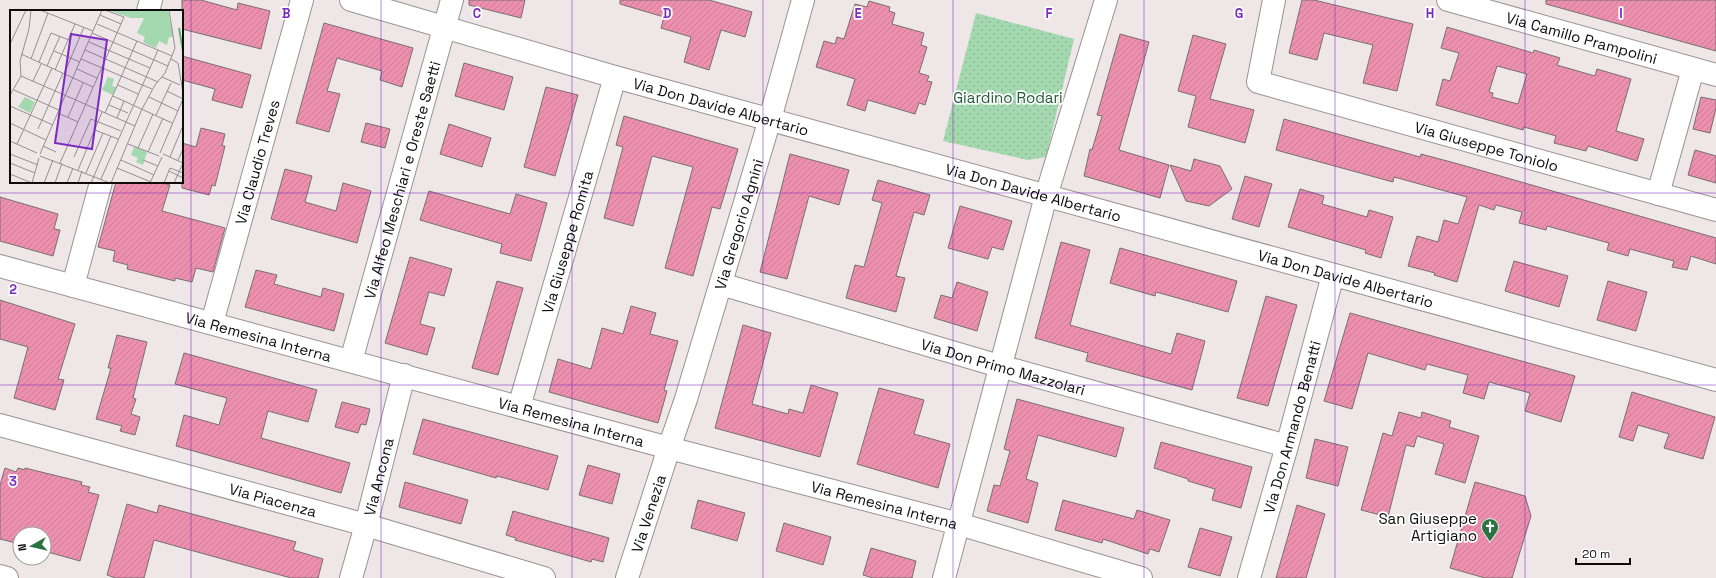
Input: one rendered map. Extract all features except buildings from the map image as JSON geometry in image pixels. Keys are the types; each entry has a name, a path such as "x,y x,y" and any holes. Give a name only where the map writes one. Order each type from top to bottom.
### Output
{"street":[{"path":"148,10 151,0"},
{"name":"Via Claudio Treves","path":"212,323 302,0"},
{"name":"Via Don Davide Albertario","path":"352,0 615,76 1716,380"},
{"name":"Via Alfeo Meschiari e Oreste Saetti","path":"351,361 446,27 452,0"},
{"name":"Via Gregorio Agnini","path":"669,448 684,406 721,284 770,119 803,0"},
{"path":"944,578 1046,196 1106,0"},
{"name":"Via Giuseppe Toniolo","path":"1274,0 1258,82 1716,210"},
{"name":"Via Camillo Prampolini","path":"1448,0 1716,75"},
{"path":"1658,194 1693,69"},
{"name":"Via Giuseppe Romita","path":"519,406 615,76"},
{"path":"73,286 101,183"},
{"name":"Via Remesina Interna","path":"0,266 669,448 958,524 1142,578"},
{"name":"Via Don Armando Benatti","path":"1249,578 1287,446 1333,275"},
{"name":"Via Don Primo Mazzolari","path":"721,284 1000,366 1287,446"},
{"name":"Via Ancona","path":"351,578 404,375"},
{"name":"Via Piacenza","path":"0,424 366,525 544,578"},
{"name":"Via Venezia","path":"627,578 669,448"},
{"path":"0,576 7,578"}],"green space":[{"name":"Giardino Rodari","path":"976,13 1074,39 1046,157 1028,160 943,141"}],"place":[{"name":"San Giuseppe Artigiano","path":"1490,542"}]}
